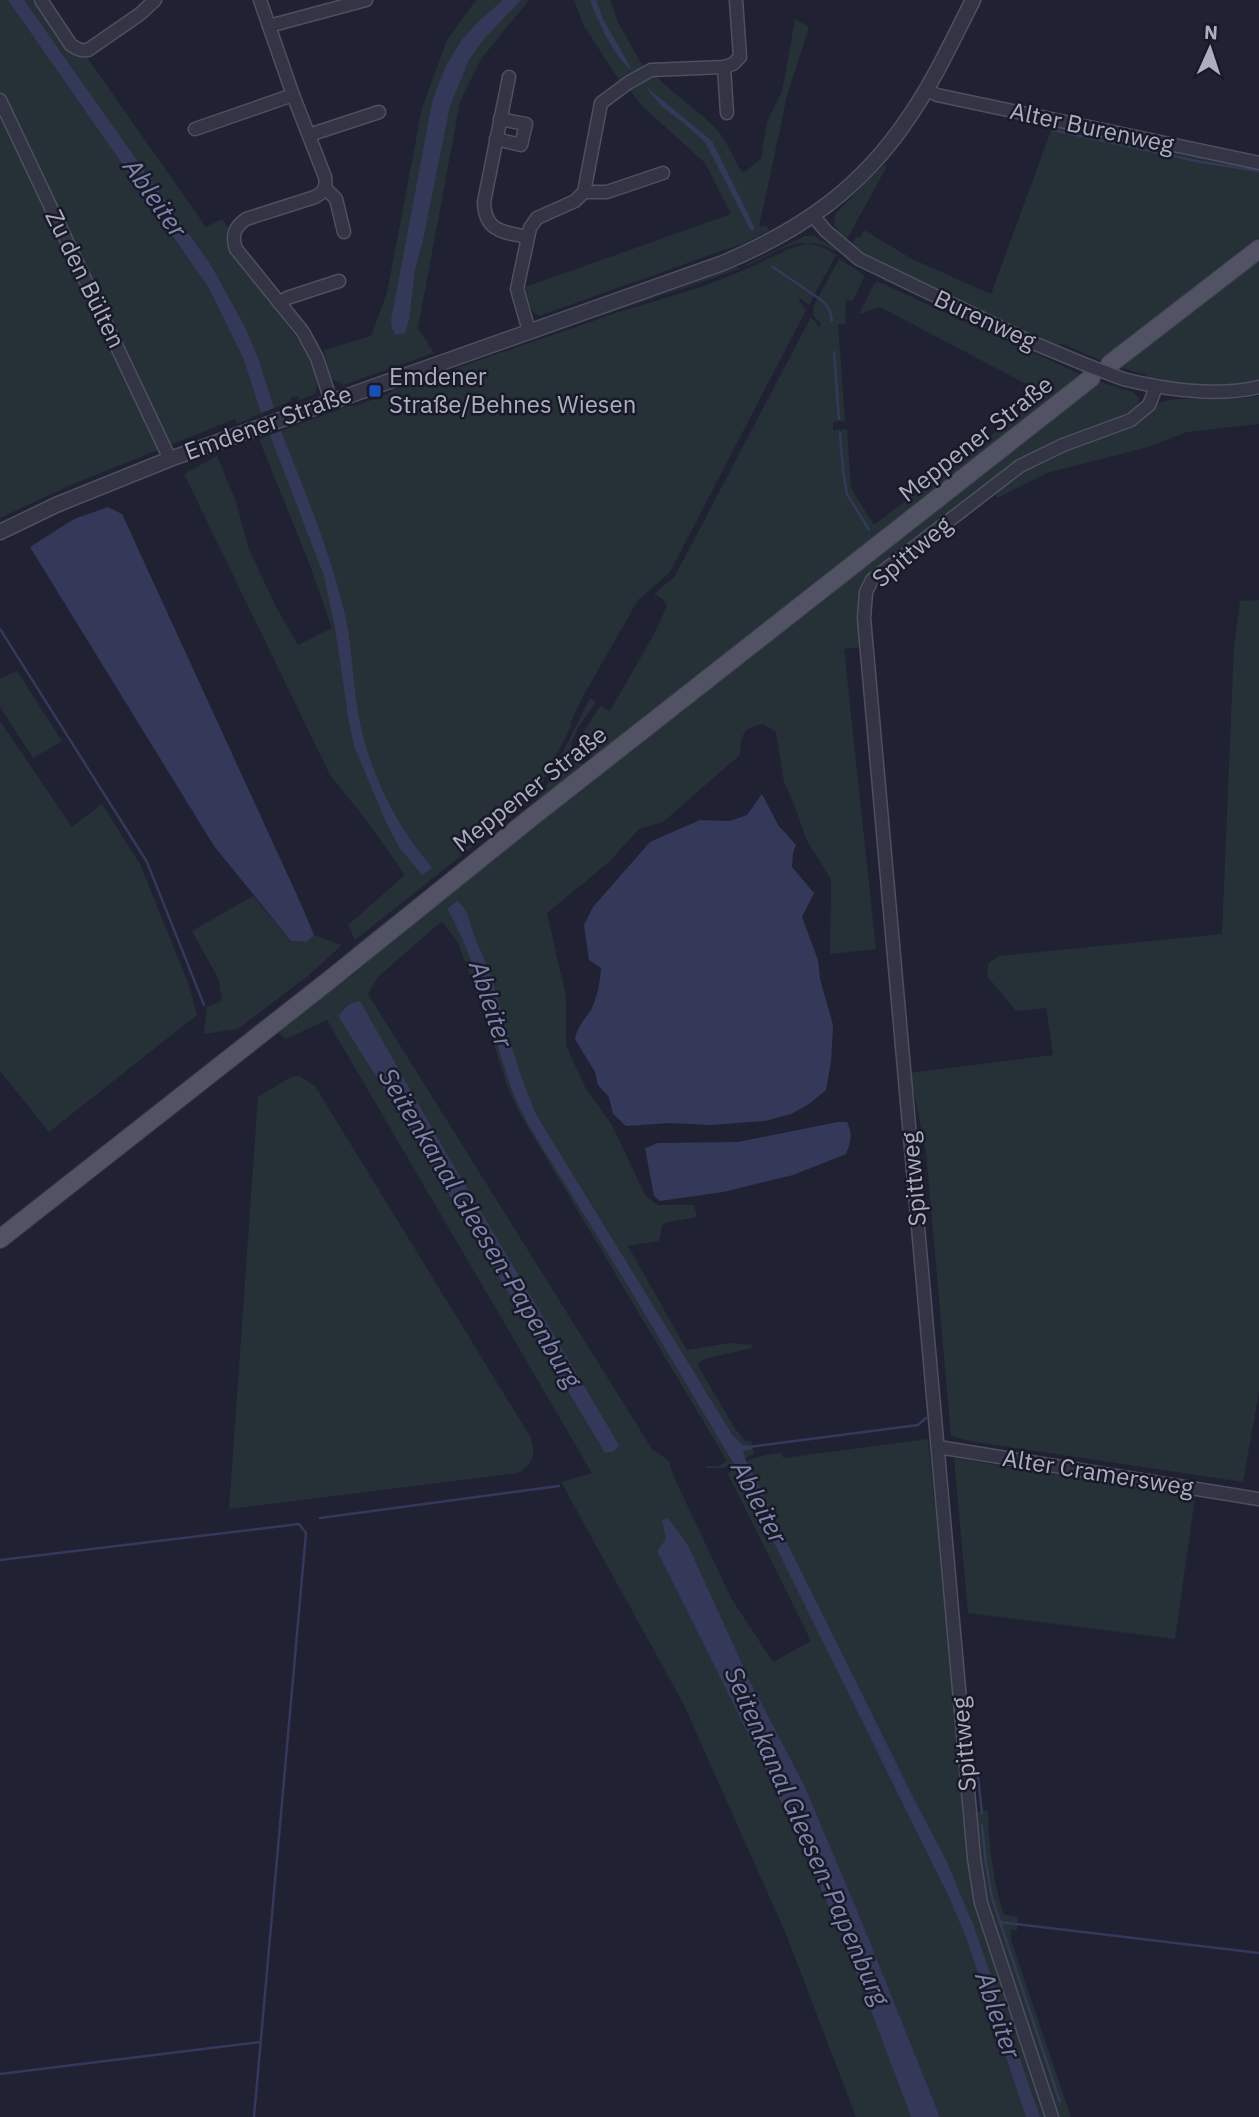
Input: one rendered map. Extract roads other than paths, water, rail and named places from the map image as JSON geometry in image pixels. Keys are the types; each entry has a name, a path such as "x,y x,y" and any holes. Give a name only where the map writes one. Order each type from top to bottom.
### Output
{"main road":[{"path":"1110,364 1259,248"},
{"name":"Meppener Straße","path":"0,1239 332,978 1088,371"}],"street":[{"path":"41,0 71,45 76,49 88,50 140,14 155,0"},
{"path":"260,0 325,177 325,188 315,197 246,219 238,225 233,237 236,248 303,332 317,358 331,401"},
{"path":"269,26 366,0"},
{"path":"529,331 517,289 530,228 537,218 575,201 584,192 601,103 651,70 724,67 733,64 740,57 736,0"},
{"name":"Emdener Straße","path":"0,532 170,458 723,263 764,245 813,216 873,164 894,139 926,89 973,0"},
{"path":"724,67 727,113"},
{"path":"509,77 484,202 484,216 492,227 528,237"},
{"name":"Alter Burenweg","path":"926,89 937,95 1259,163"},
{"path":"195,130 293,95"},
{"name":"Zu den Bülten","path":"0,100 170,458"},
{"path":"309,135 379,112"},
{"path":"496,139 521,145 526,124 500,119"},
{"path":"584,192 607,192 663,173"},
{"path":"325,188 336,199 344,232"},
{"name":"Burenweg","path":"813,216 826,232 859,259 1088,371 1156,387 1203,392 1259,387"},
{"path":"279,303 339,281"},
{"name":"Spittweg","path":"1052,2117 981,1903 974,1858 864,600 872,580 1020,466 1063,444 1131,419 1149,405 1156,387"},
{"name":"Alter Cramersweg","path":"938,1447 1259,1499"}],"water":[{"name":"Ableiter","path":"8,0 24,0 212,267 245,327 274,408 261,413 244,360 209,288"},
{"path":"503,0 521,0 483,40 469,60 450,106 415,270 409,320 405,333 396,335 391,320 432,103 446,66 461,41"},
{"path":"590,0 596,0 603,19 632,70 613,48"},
{"path":"645,86 712,141 754,226 752,231 705,142 662,107"},
{"path":"281,431 337,584 346,619 358,712 368,753 394,813 432,868 422,875 399,847 354,746 324,576 270,435"},
{"path":"108,507 122,514 301,904 314,935 307,942 291,941 214,846 30,547 74,519"},
{"path":"762,794 778,825 796,845 792,867 814,893 802,917 818,960 820,979 833,1025 826,1090 791,1114 765,1121 626,1126 613,1114 609,1097 598,1085 595,1072 575,1039 594,1003 601,968 589,960 584,925 593,907 650,842 700,820 730,821 747,815"},
{"name":"Ableiter","path":"457,901 467,913 488,968 516,1061 537,1116 733,1436 743,1445 752,1446 752,1449 743,1451 744,1456 946,1860 973,1924 1040,2117 1026,2117 966,1937 949,1897 741,1476 529,1126 513,1092 468,953 448,910"},
{"name":"Seitenkanal Gleesen-Papenburg","path":"360,1001 619,1445 614,1451 605,1453 338,1016 349,1004"},
{"path":"847,1122 851,1134 846,1154 793,1175 723,1192 660,1201 654,1196 645,1148 658,1143 738,1142"},
{"name":"Seitenkanal Gleesen-Papenburg","path":"668,1518 688,1545 750,1681 805,1787 940,2117 911,2117 854,1968 813,1872 657,1551 666,1539 662,1520"}],"waterway":[{"path":"1053,130 1201,162 1259,171"},
{"path":"773,267 824,302 832,321"},
{"path":"834,352 839,419"},
{"path":"840,433 847,494 869,530"},
{"path":"0,629 147,862 204,1005"},
{"name":"Ableiter","path":"749,1447 918,1425 926,1418"},
{"path":"320,1518 559,1486"},
{"path":"0,1560 299,1524 306,1533 254,2117"},
{"path":"978,1777 982,1813"},
{"path":"982,1825 992,1898 1060,2102"},
{"path":"999,1922 1259,1953"},
{"path":"0,2074 261,2042"}],"place":[{"name":"Emdener Straße/Behnes Wiesen","path":"375,391"}]}
